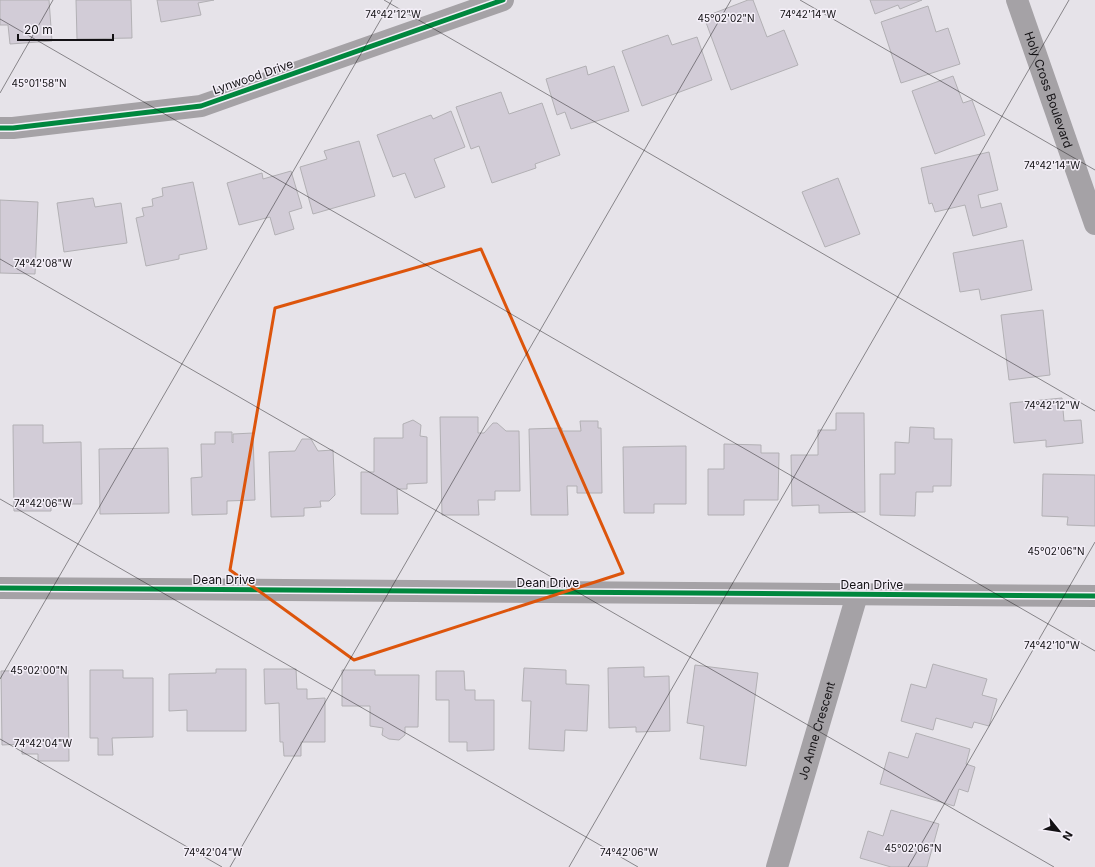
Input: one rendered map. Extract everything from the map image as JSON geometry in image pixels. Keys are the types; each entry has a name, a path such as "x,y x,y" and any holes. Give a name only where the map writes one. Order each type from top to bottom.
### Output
{"street":[{"name":"Lynwood Drive","path":"0,128 12,128 201,106 503,0"},
{"name":"Holy Cross Boulevard","path":"1017,0 1095,224"},
{"name":"Dean Drive","path":"0,588 1095,596"},
{"name":"Jo Anne Crescent","path":"777,867 857,595"}],"highlighted area":[{"path":"481,249 623,573 354,660 230,570 275,308"}],"building":[{"path":"0,0 49,0 52,41 10,44 8,25 0,25"},
{"path":"76,0 131,0 132,38 77,39"},
{"path":"157,0 214,0 198,3 201,15 161,22"},
{"path":"748,0 753,0 767,37 784,30 798,65 731,90 704,17"},
{"path":"870,0 922,0 900,9 898,5 875,14"},
{"path":"928,6 936,32 948,28 960,64 901,83 881,22"},
{"path":"668,35 672,45 697,37 712,80 642,106 622,51"},
{"path":"586,66 588,75 614,66 629,111 571,129 565,112 557,115 546,79"},
{"path":"953,76 963,103 972,100 985,135 935,154 912,91"},
{"path":"501,92 509,114 542,103 560,155 535,164 536,168 492,183 479,146 471,149 456,107"},
{"path":"451,111 465,147 434,159 445,187 415,198 405,173 393,177 377,135 431,115 433,119"},
{"path":"359,141 375,196 313,214 300,167 327,159 324,151"},
{"path":"989,152 998,190 978,195 981,208 1001,203 1007,227 973,236 965,205 935,212 932,203 929,204 921,168"},
{"path":"291,171 302,208 289,212 294,229 275,235 270,217 239,225 227,183 262,173 263,179"},
{"path":"838,178 860,234 825,247 802,192"},
{"path":"193,182 207,249 179,255 179,259 146,266 136,218 144,216 142,208 153,206 152,199 163,196 162,188"},
{"path":"93,198 95,207 121,203 127,243 64,252 57,203"},
{"path":"0,200 38,202 35,274 0,273"},
{"path":"1023,240 1032,290 981,300 979,289 960,292 953,253"},
{"path":"1043,310 1050,375 1009,380 1001,315"},
{"path":"1062,398 1064,421 1081,420 1083,443 1046,447 1046,440 1014,443 1010,403"},
{"path":"836,413 864,413 865,512 819,513 819,505 792,506 791,455 818,455 818,430 836,430"},
{"path":"440,417 478,417 478,433 484,433 493,423 497,423 506,431 519,431 520,491 495,491 495,500 478,500 479,515 442,515"},
{"path":"413,420 421,425 420,436 427,437 427,483 407,484 407,489 397,489 398,514 361,514 361,472 374,472 374,438 403,438 403,424"},
{"path":"580,421 598,421 598,428 601,428 602,493 577,493 577,486 567,486 568,515 531,515 529,429 562,428 562,431 581,431"},
{"path":"13,425 43,425 43,443 81,442 82,504 51,504 51,511 14,511"},
{"path":"910,427 934,428 934,439 952,439 951,486 933,486 933,492 916,492 915,516 880,515 880,474 895,474 895,442 909,443"},
{"path":"215,432 232,432 233,443 233,434 253,433 255,500 227,501 227,514 192,515 191,478 202,477 201,444 215,444"},
{"path":"302,439 311,439 318,451 333,450 335,495 329,501 320,501 321,507 304,508 304,516 271,517 269,452 295,451"},
{"path":"724,444 761,445 761,453 779,453 778,500 744,500 744,515 708,515 708,469 724,469"},
{"path":"686,446 686,504 654,504 654,513 624,513 623,447"},
{"path":"168,448 169,513 100,514 99,449"},
{"path":"1043,474 1095,475 1095,526 1067,525 1068,517 1042,516"},
{"path":"933,664 987,679 982,695 997,699 989,726 974,722 972,728 936,718 933,730 901,721 911,684 926,688"},
{"path":"695,665 758,673 746,766 700,759 704,726 687,723"},
{"path":"644,667 644,677 669,676 670,731 636,732 636,727 609,728 608,668"},
{"path":"524,668 566,670 566,684 589,685 587,731 565,730 564,751 529,749 531,701 522,701"},
{"path":"216,669 246,669 246,731 187,731 187,710 169,711 169,674 216,673"},
{"path":"264,669 296,669 297,689 307,689 307,699 325,698 325,742 301,742 301,756 284,756 283,742 280,742 279,703 265,704"},
{"path":"68,670 69,761 38,761 38,754 22,754 22,744 2,745 1,671"},
{"path":"90,670 123,670 123,678 153,678 153,737 112,738 113,755 98,755 98,738 90,738"},
{"path":"342,670 375,670 375,675 419,675 418,727 405,727 405,735 399,740 389,739 382,735 383,728 370,726 370,706 342,706"},
{"path":"436,671 464,671 465,690 475,690 475,700 494,700 494,750 467,751 467,742 449,742 449,700 436,700"},
{"path":"916,733 970,749 966,764 975,767 968,792 959,789 954,806 880,784 889,752 908,758"},
{"path":"891,810 939,824 927,867 891,867 860,858 868,831 883,836"}],"cycle path":[{"path":"0,128 13,128 201,106 503,0"},
{"path":"0,588 1095,596"}]}
